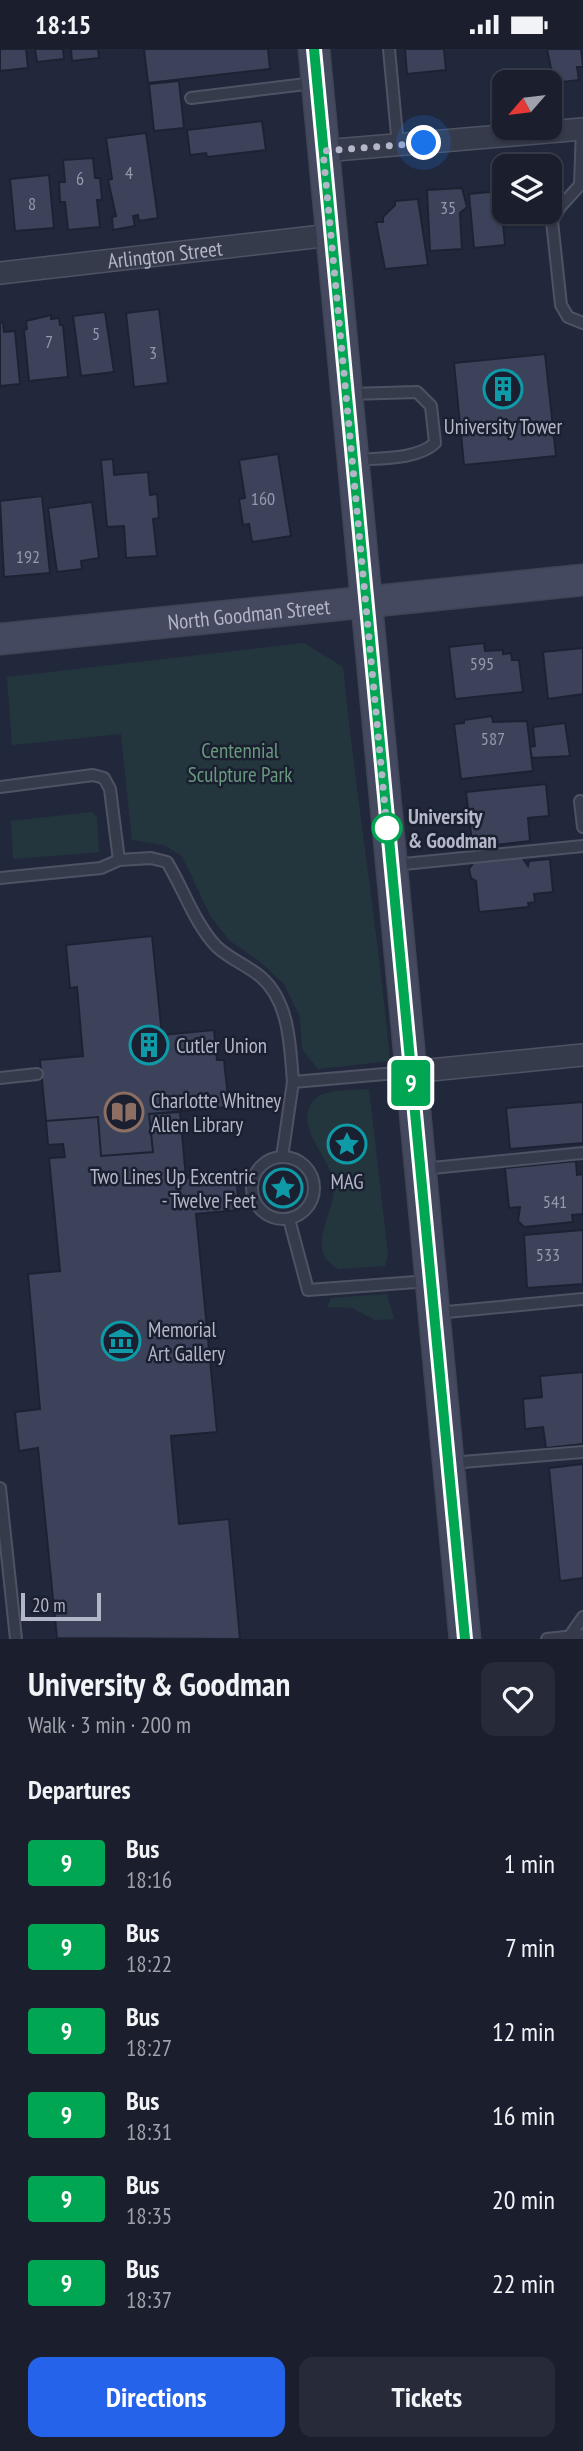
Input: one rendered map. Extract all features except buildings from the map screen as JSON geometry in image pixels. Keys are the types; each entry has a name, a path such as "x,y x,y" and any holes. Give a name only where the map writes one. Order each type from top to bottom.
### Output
{"main road":[{"path":"314,49 465,1639"},
{"name":"North Goodman Street","path":"0,639 583,580"}],"street":[{"path":"323,151 582,129"},
{"name":"Arlington Street","path":"0,273 331,235"},
{"path":"410,1072 583,1055"}],"lane":[{"path":"389,49 398,146"},
{"path":"191,98 317,83"},
{"path":"582,129 581,186 560,207 552,221 561,305 568,317 583,323"},
{"path":"346,395 417,391 431,406 435,443 428,449 352,461"},
{"path":"0,787 93,775 104,778 110,789 118,860"},
{"path":"580,801 583,827"},
{"path":"391,865 583,846"},
{"path":"0,878 101,868 118,860 152,858 167,862 199,924 216,945 261,977 276,996 287,1022 293,1082 282,1157"},
{"path":"293,1082 410,1072"},
{"path":"0,1078 37,1075"},
{"path":"419,1169 583,1153"},
{"path":"282,1157 292,1158 309,1170 314,1189 307,1208 289,1219 269,1216 260,1210 252,1191 257,1171 263,1164 282,1157"},
{"path":"289,1219 308,1290 430,1281"},
{"path":"433,1314 583,1299"},
{"path":"448,1464 583,1452"},
{"path":"0,1488 16,1639"},
{"path":"569,1637 583,1617"},
{"path":"547,1639 583,1635"}],"green space":[{"name":"Centennial Sculpture Park","path":"304,643 343,667 390,1061 318,1069 302,1049 300,1017 284,984 258,960 230,941 211,917 182,856 164,845 132,840 121,734 12,745 7,677"},
{"path":"92,812 97,817 99,852 13,859 11,821"},
{"path":"369,1089 388,1255 385,1266 339,1269 328,1261 323,1252 322,1241 334,1194 334,1182 310,1132 308,1112 312,1102 323,1094"},
{"path":"387,1294 394,1319 375,1320 352,1308 327,1307 331,1298"}],"bus line":[{"name":"9","path":"314,49 465,1639"}],"place":[{"name":"University Tower","path":"503,389"},
{"name":"University & Goodman","path":"387,828"},
{"name":"Cutler Union","path":"149,1045"},
{"name":"Charlotte Whitney Allen Library","path":"124,1112"},
{"name":"MAG","path":"347,1144"},
{"name":"Two Lines Up Excentric - Twelve Feet","path":"283,1188"},
{"name":"Memorial Art Gallery","path":"121,1341"}],"route":[{"path":"387,828 388,839 323,151 424,143"}]}
